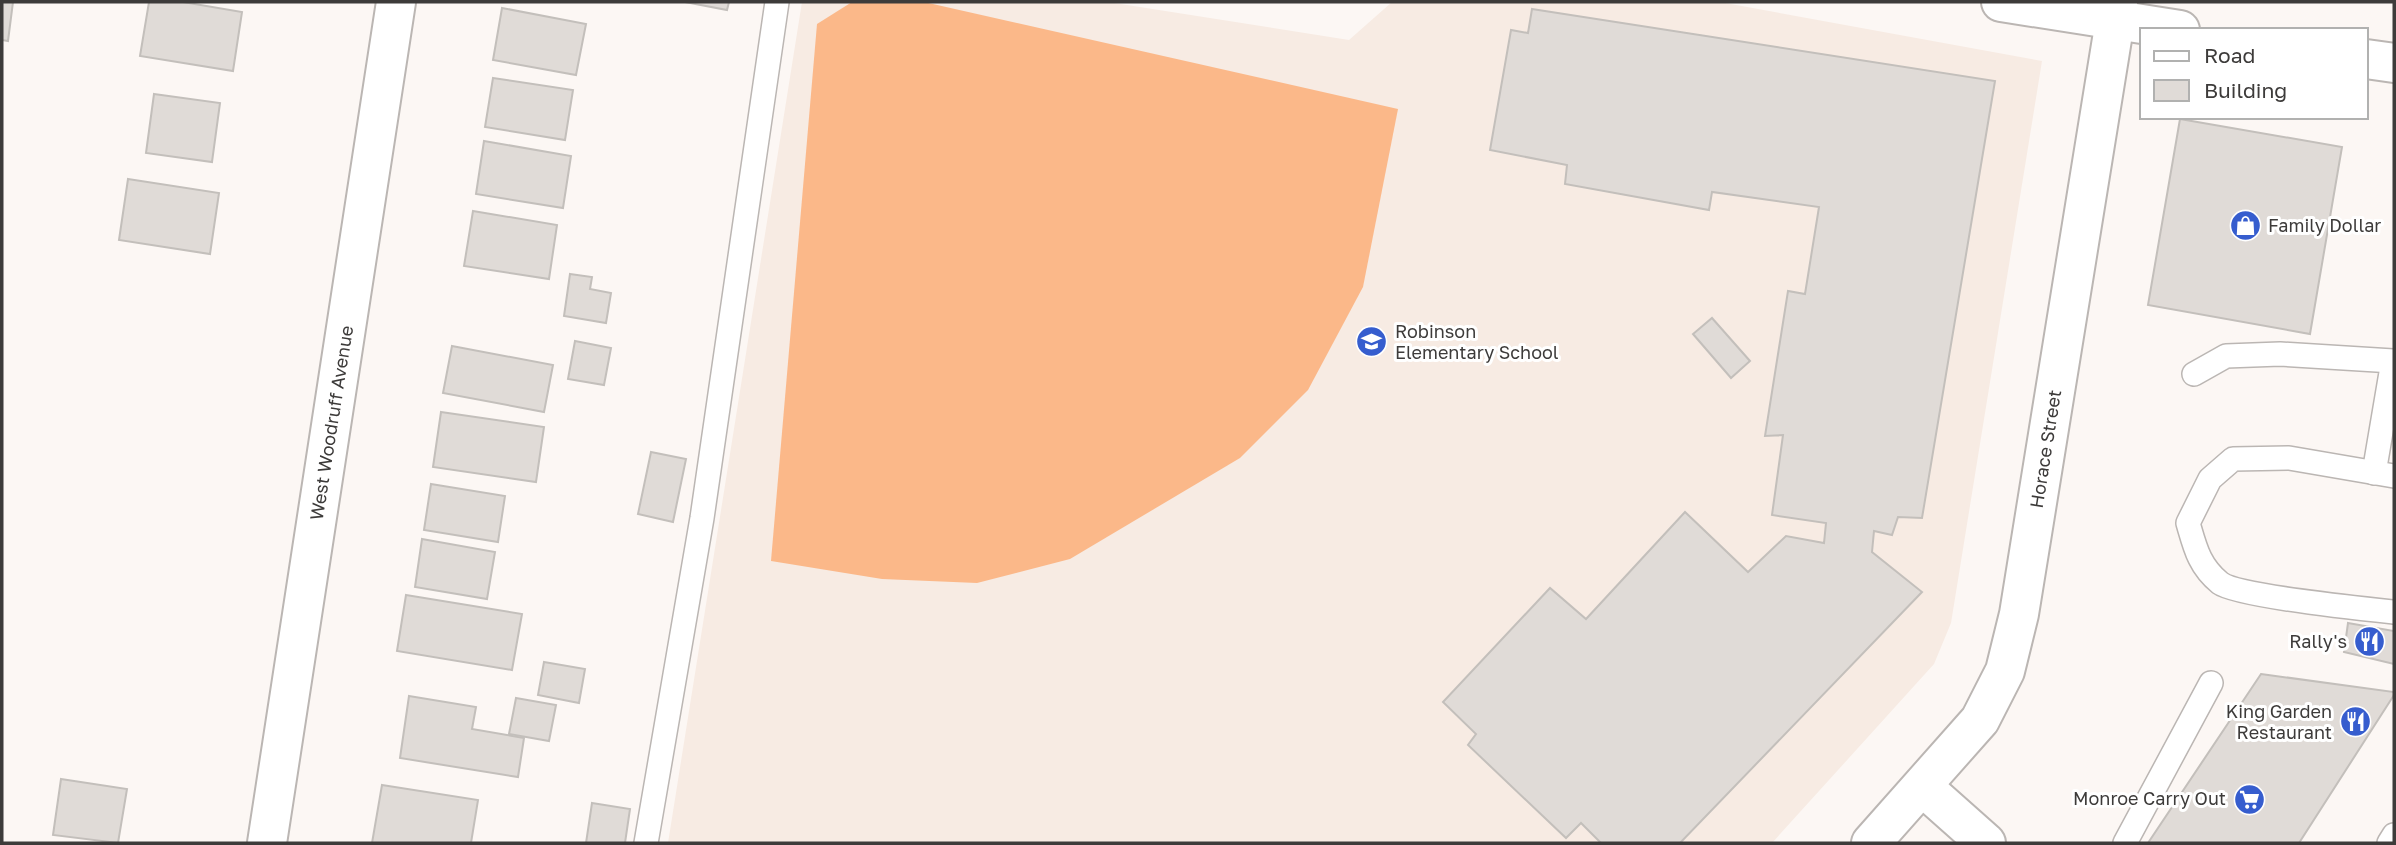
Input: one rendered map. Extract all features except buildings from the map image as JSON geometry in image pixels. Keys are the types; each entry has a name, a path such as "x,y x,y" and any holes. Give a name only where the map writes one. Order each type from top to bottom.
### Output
{"street":[{"name":"West Woodruff Avenue","path":"267,843 396,2"},
{"path":"2001,2 2117,11 2173,28"},
{"name":"Horace Street","path":"1871,843 1980,720 2005,671 2019,614 2117,11"},
{"path":"2368,59 2394,63"},
{"path":"1923,787 1986,843"}],"lane":[{"path":"646,843 702,518 777,2"},
{"path":"2194,374 2226,356 2280,354 2394,358 2384,475 2290,458 2233,459 2210,480 2188,523 2198,561 2222,585 2277,596 2394,612"},
{"path":"2125,843 2211,683"},
{"path":"2389,843 2394,835"}],"shaded area":[{"name":"Robinson Elementary School","path":"802,2 1108,2 1349,40 1392,2 1720,2 2042,61 1951,623 1934,664 1772,843 668,843"},
{"path":"852,2 924,2 1398,109 1363,287 1308,390 1240,458 1070,559 977,583 882,579 771,561 817,24"}],"place":[{"name":"Family Dollar","path":"2245,226"},
{"name":"Robinson Elementary School","path":"1372,342"},
{"name":"Rally's","path":"2370,642"},
{"name":"King Garden Restaurant","path":"2355,722"},
{"name":"Monroe Carry Out","path":"2249,799"}]}
